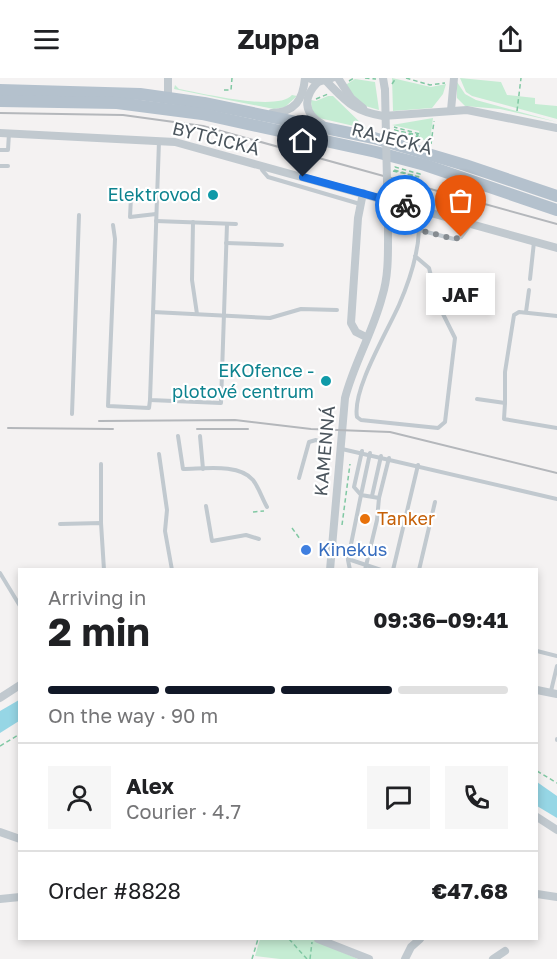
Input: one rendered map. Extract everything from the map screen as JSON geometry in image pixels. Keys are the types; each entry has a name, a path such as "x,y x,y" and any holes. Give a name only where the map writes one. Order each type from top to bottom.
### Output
{"main road":[{"name":"RAJECKÁ","path":"0,90 99,91 168,97 331,129 432,154 557,196"},
{"name":"RAJECKÁ","path":"0,101 117,104 202,114 415,162 557,210"}],"street":[{"path":"168,78 168,97"},
{"path":"257,114 285,112 295,108 307,78 325,80 346,103 371,114 383,116 451,110 485,113 557,128"},
{"path":"338,78 351,98 371,114"},
{"name":"KAMENNÁ","path":"330,568 345,398 385,288 388,227 388,87 383,78"},
{"path":"325,80 311,88 307,111 310,117 331,129"},
{"path":"451,80 451,110"},
{"name":"BYTČICKÁ","path":"0,133 159,140 363,193 557,248"},
{"path":"363,193 360,204 351,323 356,332 366,338"},
{"path":"0,698 18,686"},
{"path":"538,690 554,693"},
{"path":"538,818 557,830"},
{"path":"0,832 18,838"},
{"path":"538,894 557,897"},
{"path":"0,899 18,897"},
{"path":"321,940 369,959"},
{"path":"405,959 411,947 419,940"},
{"path":"493,959 505,951"}],"lane":[{"path":"0,150 8,150 9,133"},
{"path":"113,225 115,239 108,406 149,408 159,140"},
{"path":"0,166 8,166"},
{"path":"263,166 262,170 268,177 360,204"},
{"path":"131,196 130,217 156,214"},
{"path":"416,256 429,268 438,304 455,338 445,422 438,428 362,420 357,417 356,411 365,377 399,304 416,256 420,209"},
{"path":"72,414 79,215"},
{"path":"156,221 236,224"},
{"path":"194,222 192,280 197,314"},
{"path":"419,230 454,239 461,237 471,223"},
{"path":"150,400 220,403 227,224"},
{"path":"530,279 534,242"},
{"path":"226,243 282,245"},
{"path":"526,312 529,290"},
{"path":"153,312 270,318 301,309 337,310"},
{"path":"557,316 526,312 514,315 505,372 504,419 557,428"},
{"path":"477,399 505,403"},
{"path":"178,436 183,469 245,473 254,481 266,509"},
{"path":"200,436 203,469"},
{"path":"299,478 309,442 316,440 330,446"},
{"path":"340,449 370,453 557,499"},
{"path":"362,452 354,487 361,495 379,498"},
{"path":"350,568 348,559 370,453"},
{"path":"159,454 167,510 165,531 171,568"},
{"path":"372,496 381,456"},
{"path":"348,559 365,568 389,458"},
{"path":"101,464 104,568"},
{"path":"393,568 418,465"},
{"path":"419,568 435,502"},
{"path":"206,506 212,541 246,535 259,539"},
{"path":"60,524 101,523"},
{"path":"0,573 18,603"},
{"path":"538,651 557,656"},
{"path":"554,693 557,666"}],"path":[{"path":"224,90 231,90 232,78"},
{"path":"365,78 376,79"},
{"path":"388,87 396,78"},
{"path":"406,78 430,86 451,80"},
{"path":"517,111 521,78"},
{"path":"312,99 332,93"},
{"path":"431,144 434,116"},
{"path":"394,126 420,134 419,137 392,130 394,126"},
{"path":"392,130 418,135 416,142"},
{"path":"393,171 420,177 420,174 395,167 394,171 419,177"},
{"path":"342,528 350,464"},
{"path":"253,512 266,509"},
{"path":"292,528 300,539"},
{"path":"0,746 18,735"},
{"path":"538,772 557,783"},
{"path":"252,959 258,940"},
{"path":"290,940 308,959"},
{"path":"308,959 312,940"}],"green space":[{"path":"392,78 431,87 446,84 443,94 432,108 393,111"},
{"path":"460,78 501,82 507,95 535,98 535,104 557,106 557,119 472,96 466,92"},
{"path":"355,79 375,82 379,110 362,105 344,86"},
{"path":"457,82 465,94 476,100 557,122 500,109 465,106 457,98"},
{"path":"175,85 179,89 256,102 271,102 284,100 292,95 297,96 285,107 274,109 174,89"},
{"path":"333,96 367,129 319,118 312,113 311,100 316,101"},
{"path":"433,118 430,141 420,139 419,131 392,125"},
{"path":"260,940 314,940 358,959 280,959 255,956"}],"water":[{"path":"18,701 18,722 0,733 0,711"},
{"path":"538,783 557,796 557,818 538,807"}],"railway":[{"path":"0,113 123,115 203,126 557,224"},
{"path":"99,421 235,420 311,429 390,432 557,473"},
{"path":"8,428 113,429"},
{"path":"197,429 248,429"}],"way so far":[{"path":"405,205 420,209 419,230 454,239 461,237"}],"place":[{"name":"Elektrovod","path":"213,195"},
{"name":"JAF","path":"461,237"},
{"name":"EKOfence - plotové centrum","path":"326,381"},
{"name":"Tanker","path":"365,519"},
{"name":"Kinekus","path":"306,550"}],"route":[{"path":"303,177 405,205"}]}
